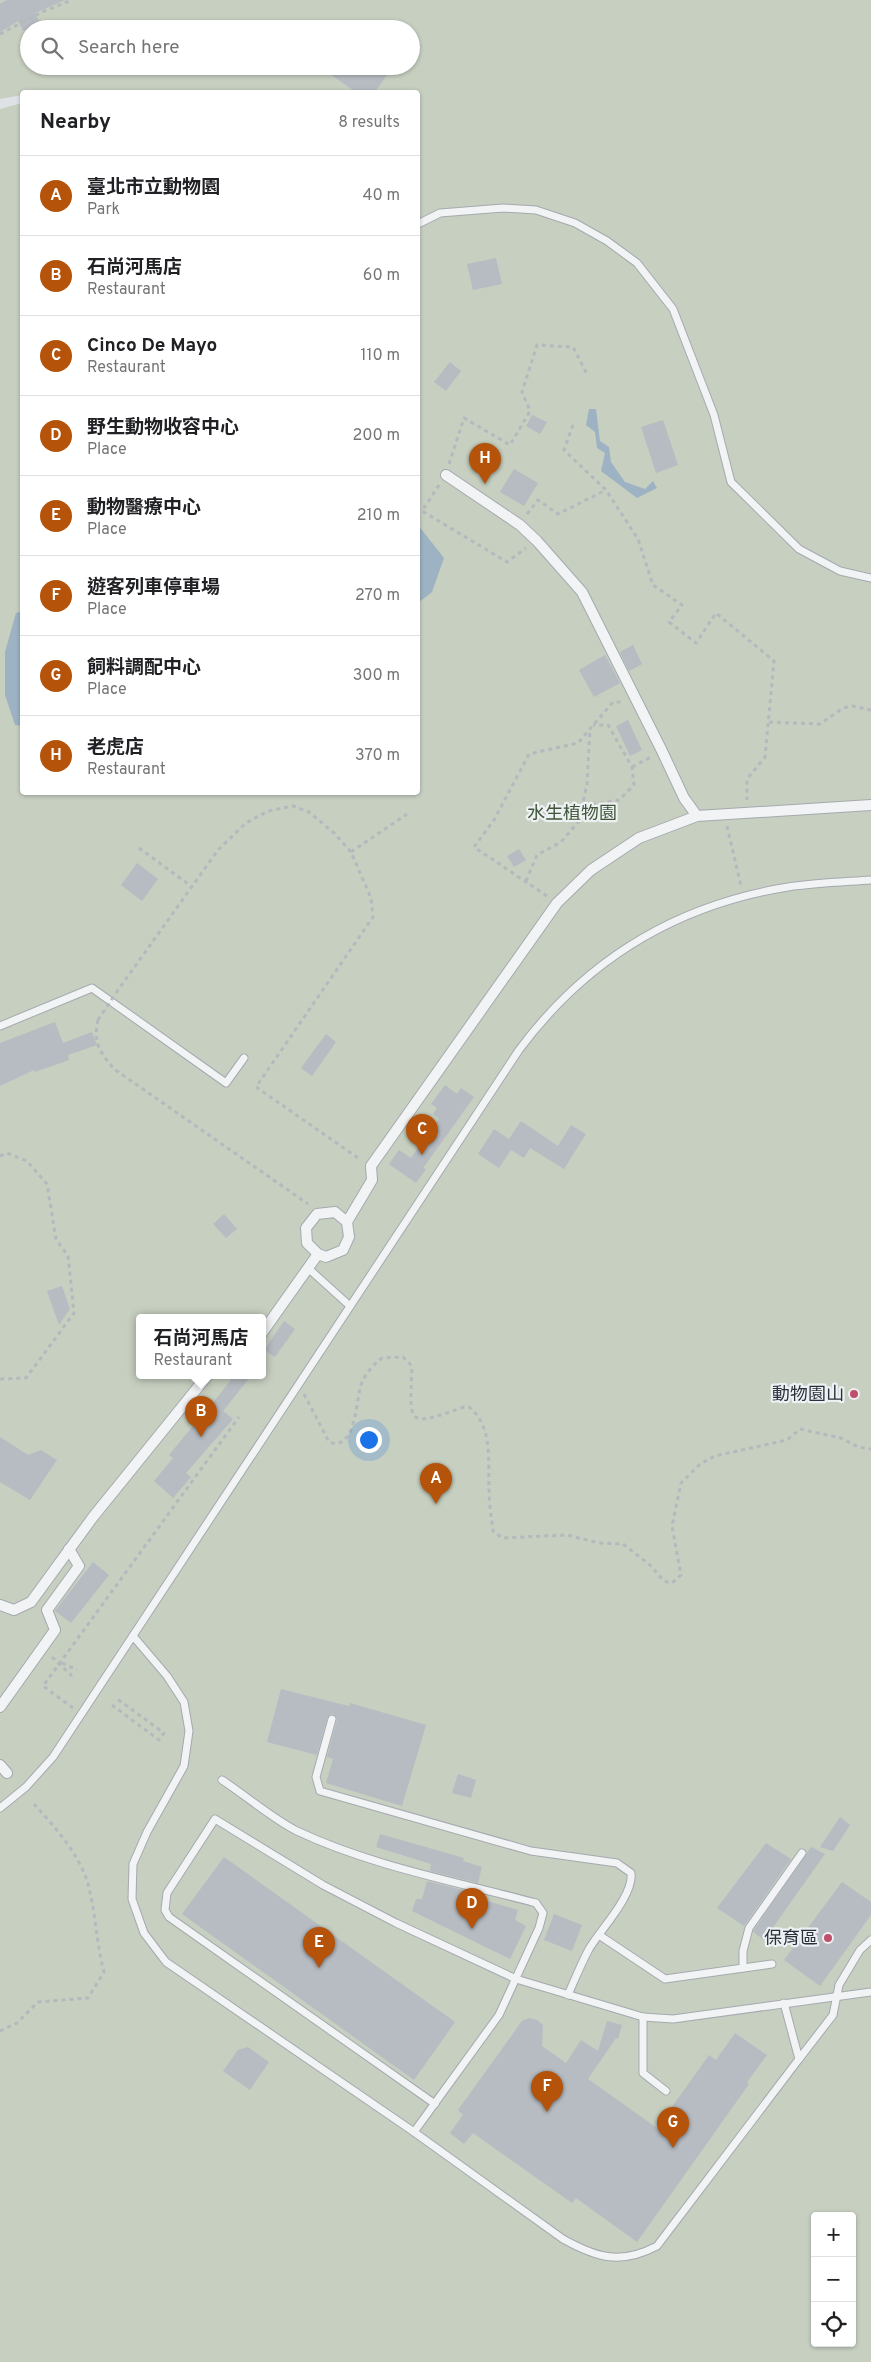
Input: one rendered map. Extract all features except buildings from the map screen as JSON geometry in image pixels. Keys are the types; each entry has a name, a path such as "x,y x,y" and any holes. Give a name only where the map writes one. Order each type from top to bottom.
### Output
{"street":[{"path":"446,474 520,525 537,540 582,592 684,798 697,816"},
{"path":"348,1222 335,1212 317,1214 306,1228 307,1242 318,1254 326,1257 343,1250 349,1237 348,1222 372,1180 371,1166 557,903 591,870 639,838 697,816 871,805"},
{"path":"266,1328 309,1270 318,1254"},
{"path":"0,1605 14,1610 31,1602 69,1549 205,1379"},
{"path":"0,1707 56,1630 47,1610 79,1566 69,1549"}],"lane":[{"path":"420,223 440,213 503,208 536,210 575,223 607,241 636,263 673,309 714,415 731,482 799,549 840,571 871,578"},
{"path":"0,1808 41,1772 133,1636 519,1050 562,998 615,954 649,933 686,916 743,896 788,887 871,880"},
{"path":"0,1026 92,988 226,1083 244,1058"},
{"path":"309,1270 350,1306"},
{"path":"133,1636 167,1676 184,1702 189,1731 184,1766 147,1832 133,1864 132,1899 144,1933 166,1962 414,2132 563,2239 588,2253 619,2258 647,2251 657,2246 833,2015 839,1985 860,1950 871,1940"},
{"path":"332,1719 316,1777 320,1791 531,1851 617,1863 631,1873 632,1881 582,1964 568,1995"},
{"path":"222,1780 295,1830 338,1848 374,1860 536,1904 543,1913 539,1928 499,2015 414,2132"},
{"path":"435,2104 168,1917 165,1910 167,1893 215,1820 323,1885 396,1923 516,1979 643,2018 673,2019 871,1992"},
{"path":"743,1968 743,1951 749,1928 802,1853"},
{"path":"599,1935 666,1979 772,1964"},
{"path":"784,2003 799,2059"},
{"path":"643,2018 643,2073 666,2091"}],"path":[{"path":"27,20 72,0"},
{"path":"0,34 20,24"},
{"path":"537,540 507,562 422,511 446,474 464,418 510,445 530,411 522,392 537,345 573,347 588,376"},
{"path":"573,424 564,450 606,490 638,540 653,585 682,604 669,622 696,643 716,613 774,661 765,757 747,779 747,813"},
{"path":"520,525 538,500 558,514 606,490"},
{"path":"557,903 474,847 494,820 529,754 578,743 613,702 636,703"},
{"path":"769,722 820,724 843,708 852,706 871,710"},
{"path":"584,806 619,800 634,785 632,767 608,725 593,725"},
{"path":"526,881 537,855 561,842 579,821 584,806 587,784 590,729"},
{"path":"632,767 662,751"},
{"path":"317,1214 302,1198 114,1068 101,1053 94,1034 98,1020 114,996 218,850 246,823 268,811 293,806 309,812 334,833 351,852 371,898 372,918 256,1087 371,1166"},
{"path":"351,852 407,814"},
{"path":"729,834 743,896"},
{"path":"139,848 191,886"},
{"path":"0,1156 8,1153 27,1161 47,1184 56,1239 68,1256 74,1313 26,1378 0,1379"},
{"path":"299,1384 329,1442 334,1444 346,1437 352,1429 360,1386 365,1375 382,1358 403,1358 412,1366 410,1409 414,1417 419,1420 427,1420 469,1407 483,1425 490,1458 489,1487 493,1531 502,1538 567,1535 599,1543 623,1544 650,1565 664,1581 672,1583 681,1575 672,1526 681,1484 700,1464 715,1456 787,1440 800,1429 841,1438 858,1448 871,1449"},
{"path":"81,1714 43,1686 239,1417"},
{"path":"42,1649 60,1662 77,1670"},
{"path":"60,1662 72,1676"},
{"path":"112,1705 159,1740 164,1733 116,1698"},
{"path":"0,2031 17,2023 38,2002 88,1998 104,1972 97,1944 88,1883 66,1840 34,1804"}],"green space":[{"name":"水生植物園","path":"0,0 871,0 871,2362 0,2362 0,109 20,104 20,795 420,795 420,90 20,90 20,95 0,99"}],"water":[{"path":"589,409 596,409 600,441 609,447 611,462 625,482 645,489 653,481 657,488 637,498 601,471 605,453 597,448 595,432 586,425"},
{"path":"420,528 444,558 432,592 420,601"},
{"path":"20,612 20,726 15,725 5,695 5,652 16,613"}],"place":[{"name":"老虎店","path":"485,484"},
{"name":"Cinco De Mayo","path":"422,1155"},
{"name":"動物園山","path":"854,1394"},
{"name":"石尚河馬店","path":"201,1437"},
{"name":"臺北市立動物園","path":"436,1504"},
{"name":"野生動物收容中心","path":"472,1929"},
{"name":"保育區","path":"828,1938"},
{"name":"動物醫療中心","path":"319,1968"},
{"name":"遊客列車停車場","path":"547,2112"},
{"name":"飼料調配中心","path":"673,2148"}]}
